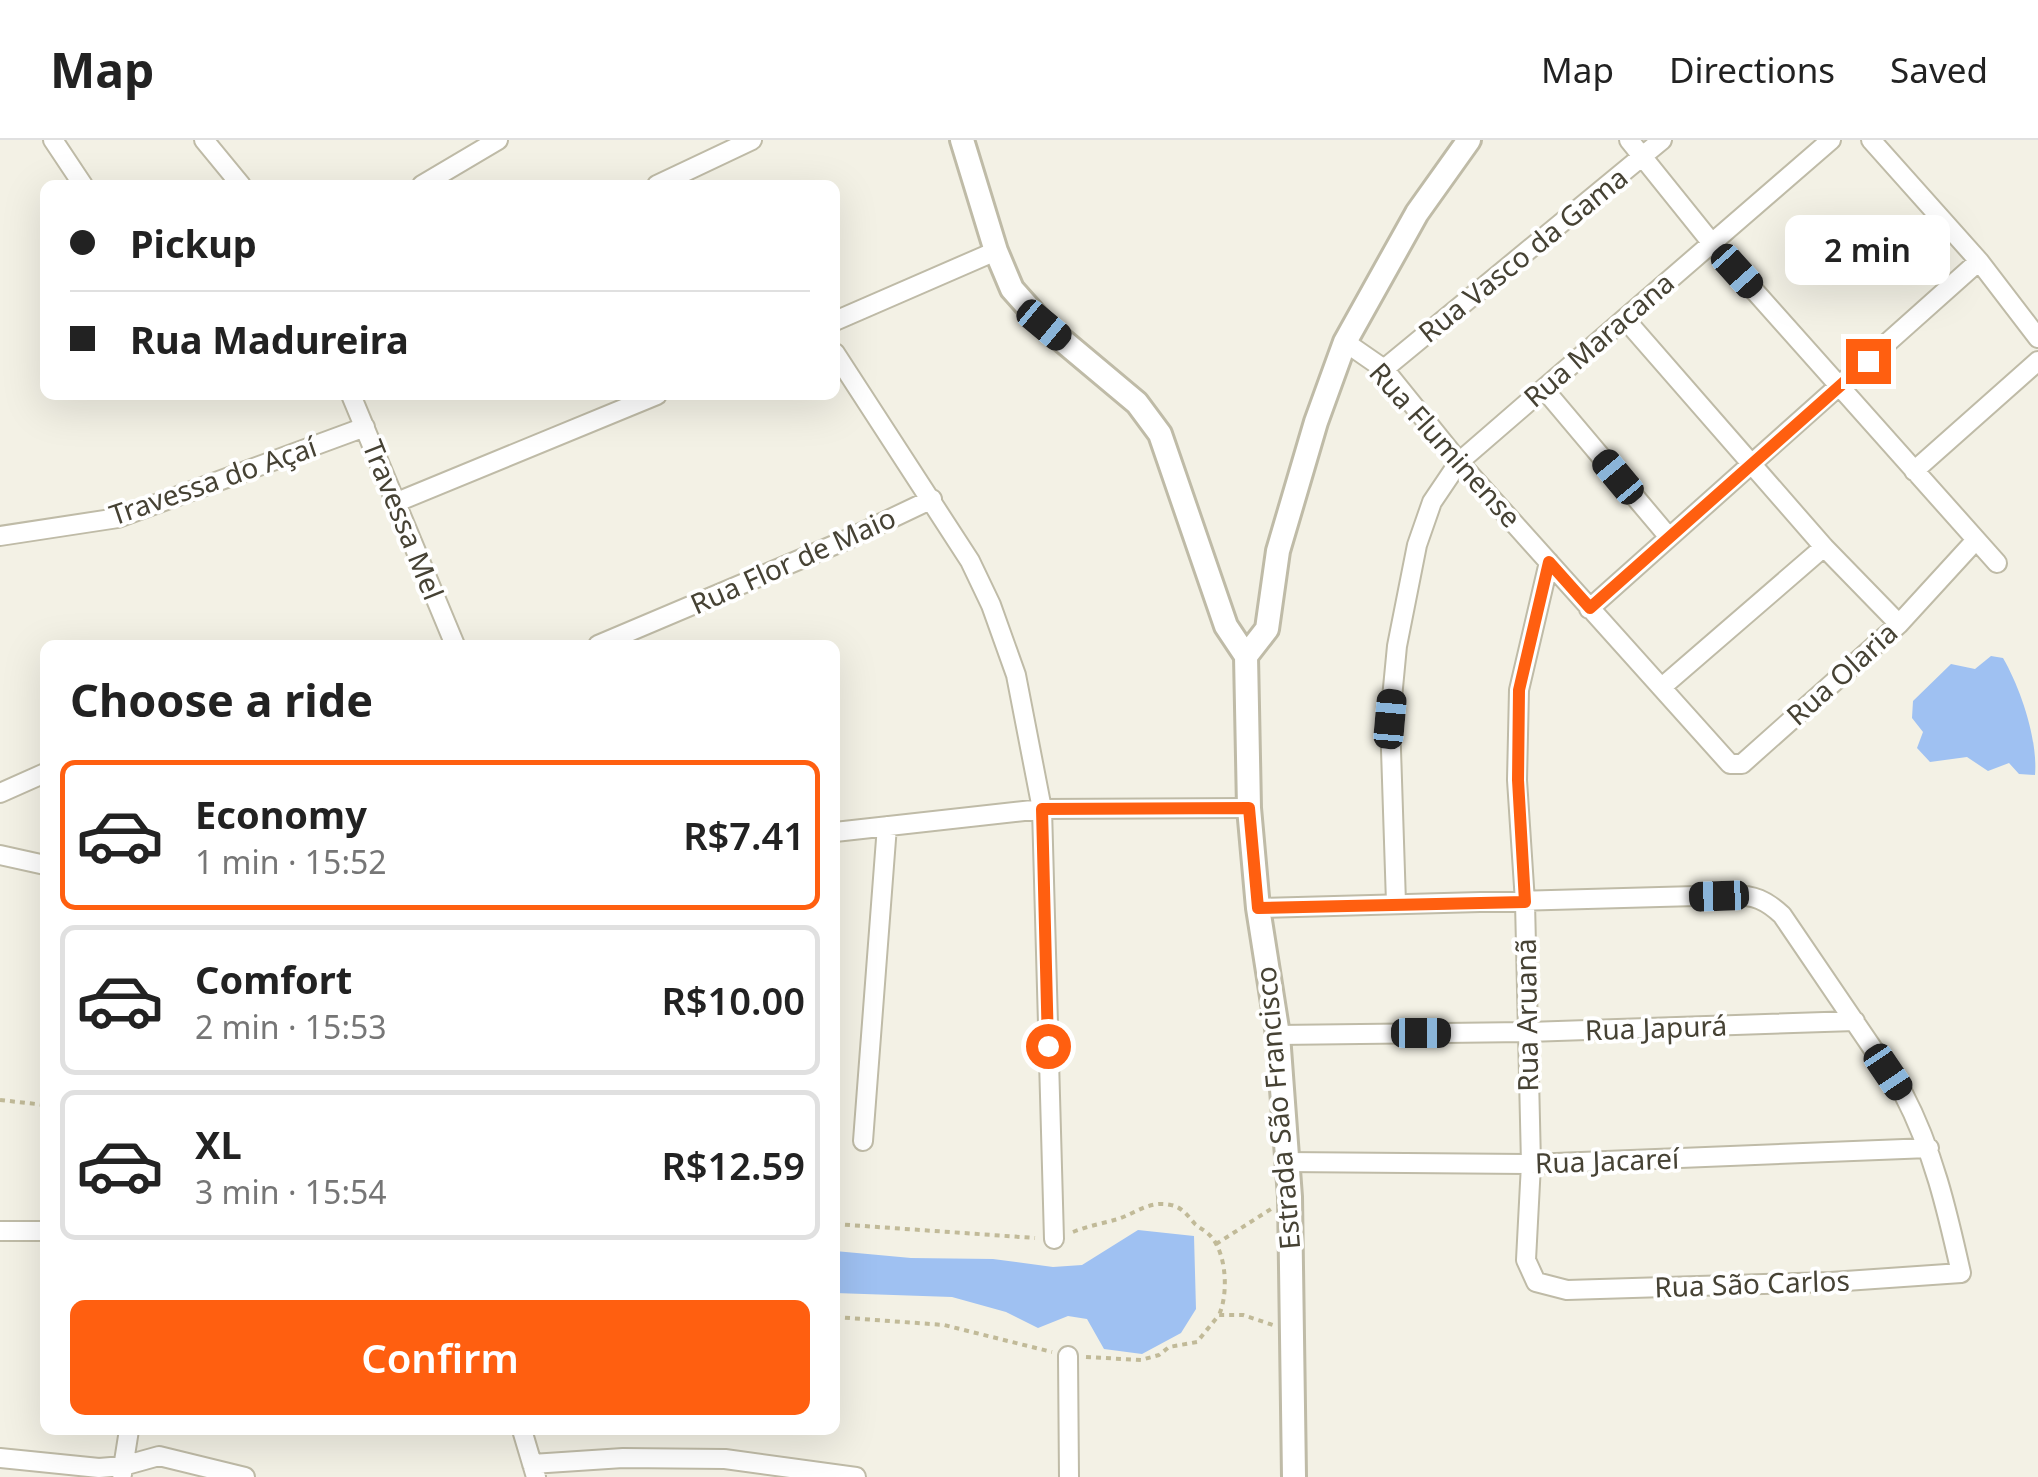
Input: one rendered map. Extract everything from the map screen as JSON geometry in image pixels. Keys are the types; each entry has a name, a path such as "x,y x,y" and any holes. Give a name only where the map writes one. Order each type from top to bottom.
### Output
{"street":[{"path":"54,140 80,180"},
{"path":"204,140 237,180"},
{"path":"430,180 498,140"},
{"path":"667,180 752,140"},
{"path":"962,140 996,251 1012,289 1044,325 1124,392 1160,434 1226,626 1246,656 1267,629 1278,551 1316,422 1345,342 1417,213 1469,140"},
{"path":"1629,140 1711,242 1997,562"},
{"name":"Rua Vasco da Gama","path":"1384,369 1662,140"},
{"name":"Rua Maracana","path":"1396,903 1390,719 1406,589 1432,502 1459,462 1831,140"},
{"path":"1871,140 1979,262 2038,338"},
{"path":"840,320 996,251"},
{"path":"1590,608 1979,262"},
{"path":"1625,318 1824,547 1899,624"},
{"name":"Rua Fluminense","path":"1345,342 1384,369 1459,462 1701,731"},
{"path":"840,361 970,561 991,605 1016,675 1042,809 1054,1239"},
{"path":"1914,471 2038,361"},
{"path":"1544,389 1668,536"},
{"name":"Travessa Mel","path":"353,400 453,640"},
{"path":"397,502 645,400"},
{"name":"Travessa do Açaí","path":"0,536 118,518 365,427"},
{"name":"Rua Flor de Maio","path":"610,640 846,540 932,499"},
{"name":"Rua Olaria","path":"1701,731 1730,764 1742,764 1899,624 1975,541"},
{"path":"1662,687 1824,547"},
{"name":"Rua Aruanã","path":"1542,1286 1532,1276 1526,1260 1530,1164 1528,1032 1518,780 1519,690 1549,562"},
{"name":"Estrada São Francisco","path":"1246,656 1249,808 1258,908 1278,1035 1290,1198 1294,1477"},
{"path":"0,793 40,775"},
{"path":"840,831 1042,809 1249,808"},
{"path":"864,1141 887,826"},
{"path":"0,854 40,864"},
{"path":"1258,908 1756,897 1782,915 1855,1021 1903,1093 1928,1148"},
{"name":"Rua Japurá","path":"1278,1035 1528,1032 1855,1021"},
{"name":"Rua Jacareí","path":"1285,1162 1530,1164 1928,1148"},
{"name":"Rua São Carlos","path":"1542,1286 1567,1290 1718,1286 1962,1273 1928,1148"},
{"path":"0,1232 40,1231"},
{"path":"1068,1356 1069,1477"},
{"path":"122,1471 127,1435"},
{"path":"524,1435 534,1470 623,1458 725,1459 856,1477"},
{"path":"0,1458 122,1471 159,1456 245,1477"}],"path":[{"path":"0,1100 40,1104"},
{"path":"1216,1244 1290,1198"},
{"path":"840,1317 944,1326 1068,1356 1142,1360 1169,1347 1197,1342 1220,1316 1243,1316 1291,1332"}],"water":[{"path":"1991,656 2003,658 2022,699 2034,746 2035,775 2019,774 2009,763 1988,771 1967,757 1930,762 1917,748 1923,732 1912,718 1913,701 1951,664 1975,669"},
{"path":"1138,1230 1194,1236 1196,1309 1181,1333 1142,1354 1104,1349 1087,1319 1068,1316 1038,1328 1006,1312 952,1297 840,1293 840,1251 911,1258 993,1259 1053,1267 1082,1265"}],"route":[{"path":"1048,1046 1042,809 1249,808 1258,908 1525,902 1518,780 1519,690 1549,562 1590,608 1868,361"}]}
